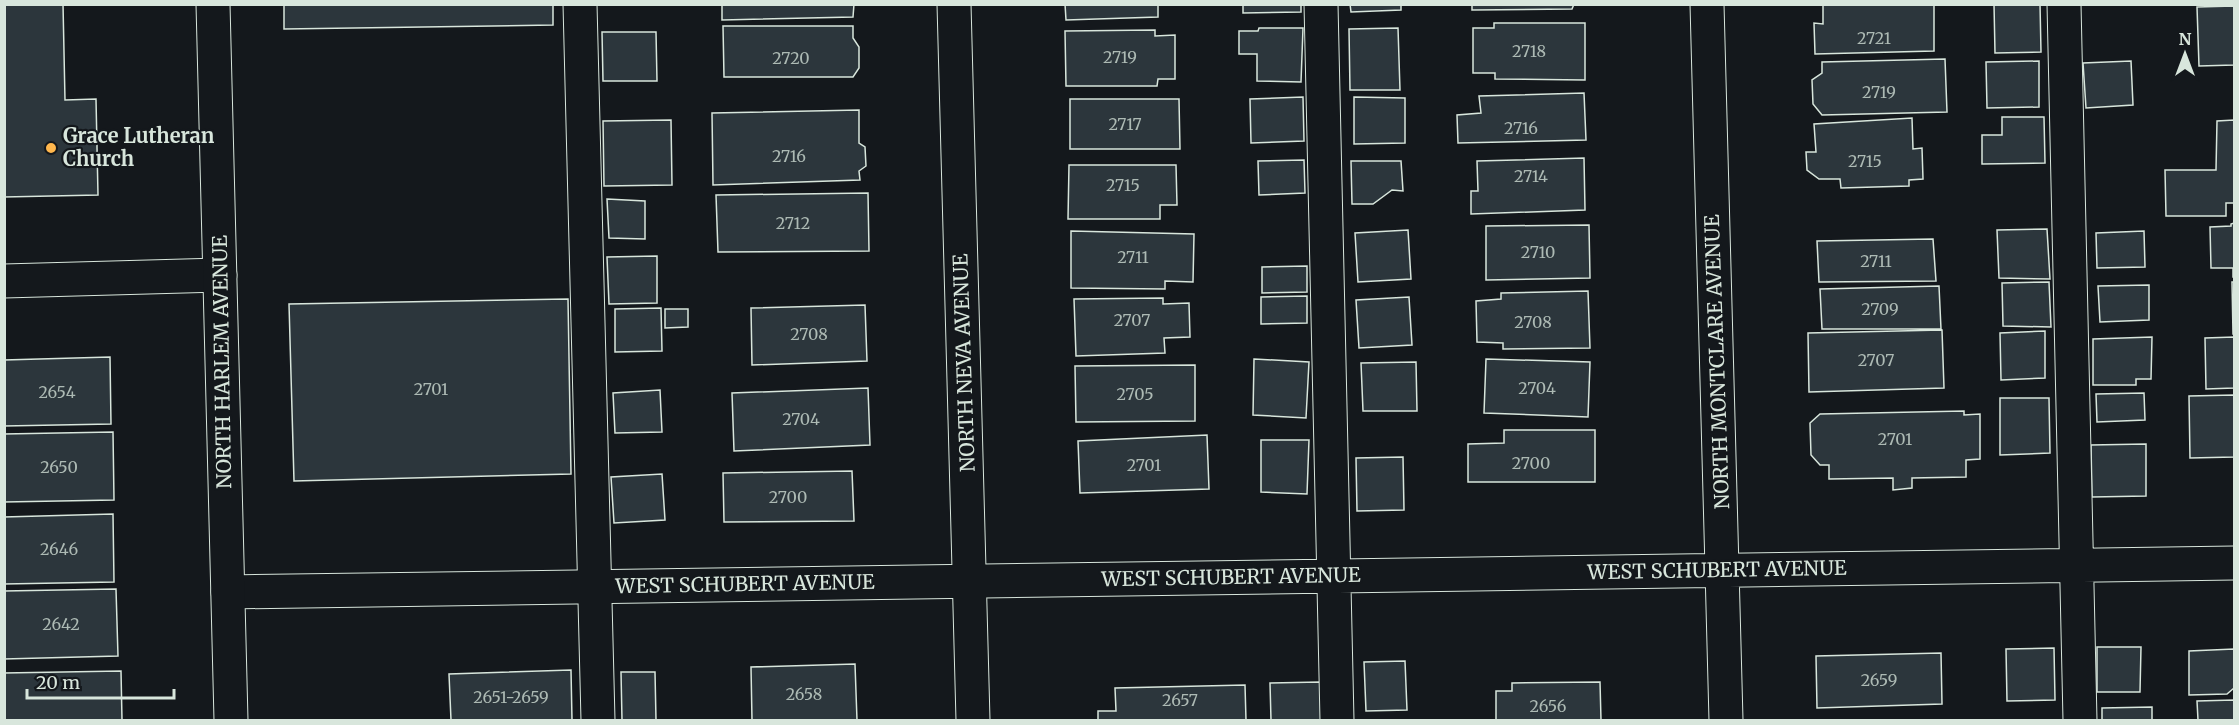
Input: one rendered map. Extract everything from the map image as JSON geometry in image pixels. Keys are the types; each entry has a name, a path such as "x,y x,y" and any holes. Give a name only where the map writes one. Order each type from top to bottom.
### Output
{"street":[{"name":"NORTH HARLEM AVENUE","path":"213,4 231,720"},
{"path":"580,4 598,720"},
{"name":"NORTH NEVA AVENUE","path":"954,4 973,720"},
{"path":"1321,4 1337,720"},
{"name":"NORTH MONTCLARE AVENUE","path":"1707,4 1726,720"},
{"path":"2064,4 2080,720"},
{"path":"4,281 220,275"},
{"name":"WEST SCHUBERT AVENUE","path":"228,592 2235,563"}],"building":[{"name":"Grace Lutheran Church","path":"4,4 63,4 65,100 96,99 98,195 4,197"},
{"path":"284,4 553,4 553,25 284,29"},
{"path":"722,4 854,4 853,17 722,20"},
{"path":"1065,4 1158,4 1158,17 1066,20"},
{"path":"1243,4 1301,4 1301,12 1243,13"},
{"path":"1350,4 1401,4 1401,10 1351,12"},
{"path":"1472,4 1574,4 1572,9 1472,10"},
{"path":"1823,4 1934,4 1934,51 1815,54 1814,23 1823,24"},
{"path":"1994,4 2040,4 2041,52 1995,53"},
{"path":"2234,6 2234,65 2199,66 2197,7"},
{"path":"1494,23 1585,23 1585,80 1495,79 1495,73 1473,73 1473,28 1494,28"},
{"path":"723,26 853,26 853,38 859,47 859,68 853,77 724,77"},
{"path":"1259,28 1303,28 1301,82 1257,81 1257,54 1239,54 1239,31 1258,31"},
{"path":"1398,28 1400,90 1350,90 1349,29"},
{"path":"1155,30 1155,36 1175,35 1175,79 1158,79 1157,86 1066,86 1065,31"},
{"path":"602,32 656,32 657,81 603,81"},
{"path":"1945,59 1947,112 1822,115 1813,104 1812,80 1822,73 1822,62"},
{"path":"2039,61 2039,107 1987,108 1986,62"},
{"path":"2131,61 2133,105 2086,108 2083,63"},
{"path":"1584,93 1586,140 1458,143 1457,115 1481,113 1479,96"},
{"path":"1303,97 1304,141 1251,143 1250,99"},
{"path":"1354,97 1405,98 1405,143 1354,144"},
{"path":"1070,99 1179,99 1180,149 1070,149"},
{"path":"859,110 859,143 865,147 866,166 859,171 860,180 713,185 712,113"},
{"path":"2002,117 2044,117 2045,163 1982,164 1982,135 2002,135"},
{"path":"1912,118 1913,149 1922,148 1923,179 1909,180 1909,186 1841,188 1840,179 1819,179 1807,170 1806,152 1816,152 1814,124"},
{"path":"671,120 672,185 604,186 603,121"},
{"path":"2234,120 2234,203 2226,203 2226,216 2166,216 2165,170 2216,170 2217,121"},
{"path":"1584,158 1585,210 1471,214 1471,191 1478,191 1477,161"},
{"path":"1304,160 1305,193 1259,195 1258,161"},
{"path":"1351,161 1401,161 1403,191 1392,190 1373,204 1352,204"},
{"path":"1069,165 1176,165 1177,205 1160,205 1160,219 1068,219"},
{"path":"868,193 869,251 718,252 716,195"},
{"path":"607,199 645,201 645,239 609,238"},
{"path":"2234,223 2233,277 2233,268 2211,268 2210,227 2231,226"},
{"path":"1589,225 1590,278 1486,280 1486,226"},
{"path":"2047,229 2050,279 1999,278 1997,230"},
{"path":"1408,230 1411,279 1358,282 1355,233"},
{"path":"1071,231 1194,234 1193,282 1165,281 1165,289 1071,288"},
{"path":"2144,231 2145,267 2097,268 2096,233"},
{"path":"1933,239 1936,281 1819,282 1817,241"},
{"path":"657,256 657,303 609,304 607,257"},
{"path":"1307,266 1307,292 1262,293 1262,267"},
{"path":"2049,282 2051,327 2003,326 2002,283"},
{"path":"2232,282 2234,282 2234,334 2233,334"},
{"path":"2149,285 2149,320 2100,322 2098,286"},
{"path":"1939,286 1941,329 1822,329 1820,289"},
{"path":"1588,291 1590,348 1503,349 1503,343 1477,342 1476,301 1501,299 1501,293"},
{"path":"1307,296 1307,323 1261,324 1261,297"},
{"path":"1409,297 1412,345 1359,348 1356,300"},
{"path":"1163,298 1163,304 1189,303 1190,337 1164,338 1165,353 1076,356 1074,299"},
{"path":"568,299 571,474 294,481 289,304"},
{"path":"865,305 867,361 752,365 751,308"},
{"path":"661,308 662,351 615,352 615,309"},
{"path":"665,309 688,309 688,327 665,328"},
{"path":"1942,330 1944,388 1809,392 1808,333"},
{"path":"2045,331 2045,378 2001,380 2000,333"},
{"path":"2152,337 2151,379 2136,379 2136,385 2093,385 2093,339"},
{"path":"2234,337 2234,388 2206,389 2205,338"},
{"path":"110,357 111,424 4,426 4,360"},
{"path":"1254,359 1309,362 1306,418 1253,415"},
{"path":"1486,359 1590,362 1588,417 1484,413"},
{"path":"1416,362 1417,411 1363,411 1361,363"},
{"path":"1195,365 1195,421 1076,422 1075,366"},
{"path":"868,388 870,445 734,451 732,393"},
{"path":"660,390 662,432 615,433 613,393"},
{"path":"2144,393 2145,420 2097,422 2096,394"},
{"path":"2234,395 2234,457 2190,458 2189,396"},
{"path":"2000,398 2049,398 2050,453 2000,455"},
{"path":"1964,411 1964,415 1980,414 1980,459 1966,460 1966,477 1912,478 1912,488 1893,490 1893,478 1829,479 1829,465 1820,465 1811,455 1810,423 1820,414"},
{"path":"1504,430 1595,430 1595,482 1468,482 1468,444 1504,443"},
{"path":"113,432 114,500 4,502 4,434"},
{"path":"1207,435 1209,489 1080,493 1078,441"},
{"path":"1261,440 1309,440 1307,494 1261,492"},
{"path":"2146,444 2146,496 2092,497 2091,445"},
{"path":"1403,457 1404,510 1357,511 1356,458"},
{"path":"852,471 854,521 724,522 723,473"},
{"path":"662,474 665,520 614,523 611,477"},
{"path":"113,514 114,582 4,584 4,517"},
{"path":"116,589 118,656 4,659 4,591"},
{"path":"2097,647 2141,647 2140,692 2097,692"},
{"path":"2054,648 2055,700 2007,701 2006,649"},
{"path":"2234,649 2234,688 2227,694 2189,695 2189,651"},
{"path":"1941,653 1942,704 1817,708 1816,656"},
{"path":"1405,661 1407,710 1366,711 1364,662"},
{"path":"855,664 857,720 752,720 751,667"},
{"path":"571,670 572,720 451,720 449,674"},
{"path":"121,671 122,720 4,720 4,673"},
{"path":"621,672 655,672 656,720 622,720"},
{"path":"1320,682 1322,720 1271,720 1270,683"},
{"path":"1600,682 1601,720 1496,720 1496,691 1512,691 1512,683"},
{"path":"1245,685 1246,720 1098,720 1098,711 1116,711 1115,688"},
{"path":"2234,700 2234,720 2198,720 2197,701"},
{"path":"2152,707 2152,720 2102,720 2102,708"}],"place":[{"name":"Grace Lutheran Church","path":"51,148"}]}
